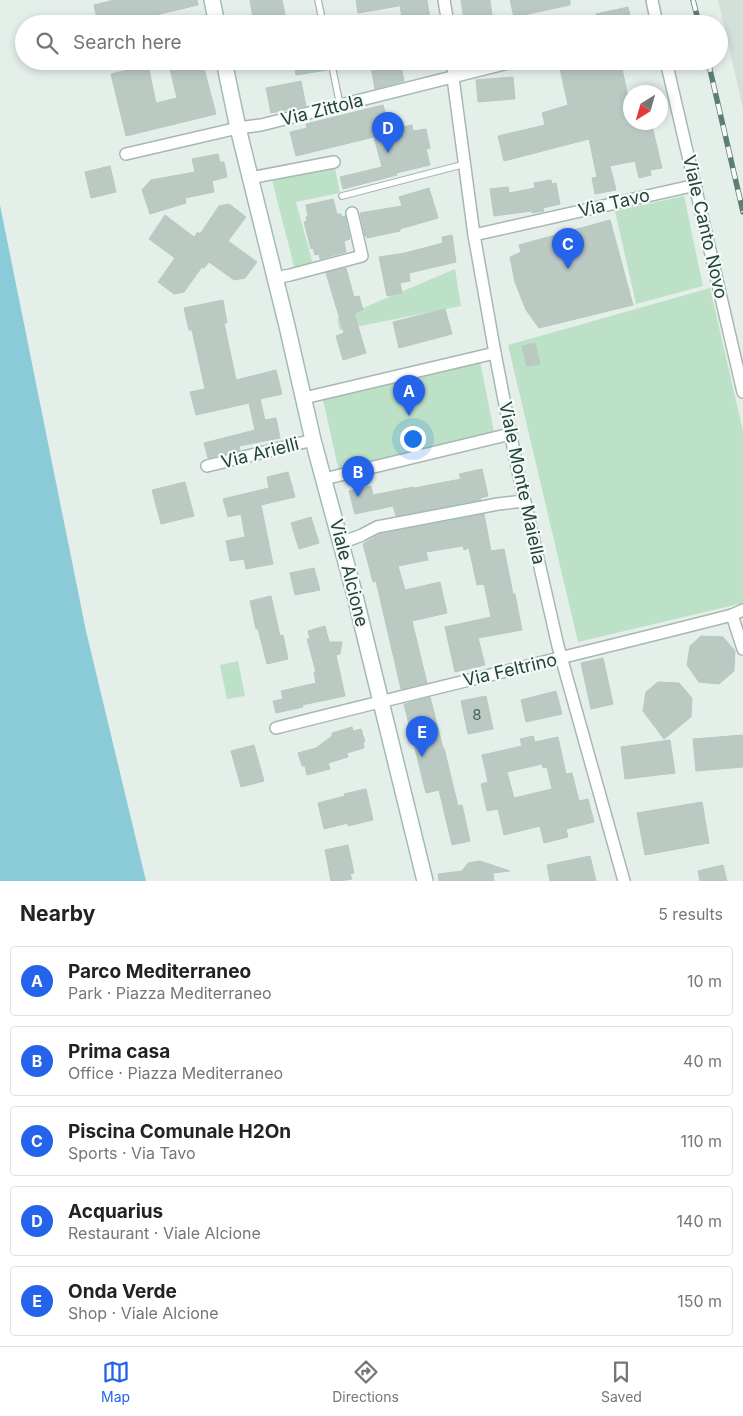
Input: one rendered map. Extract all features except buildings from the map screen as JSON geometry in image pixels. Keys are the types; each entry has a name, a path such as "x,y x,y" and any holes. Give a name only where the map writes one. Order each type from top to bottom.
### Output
{"street":[{"path":"212,0 213,15"},
{"path":"444,0 446,15"},
{"path":"652,0 655,15"},
{"name":"Viale Alcione","path":"226,70 313,440 341,543 425,881"},
{"name":"Viale Monte Maiella","path":"453,70 474,235 524,501 562,658 624,881"},
{"name":"Via Zittola","path":"126,154 238,128 261,125 483,70"},
{"name":"Viale Canto Novo","path":"668,70 743,392"},
{"path":"250,178 334,162"},
{"name":"Via Tavo","path":"474,235 696,185"},
{"path":"275,278 362,256 352,213"},
{"path":"304,398 495,353"},
{"path":"324,479 510,434"},
{"name":"Via Arielli","path":"208,466 313,440"},
{"path":"341,543 377,527 498,504 524,501"},
{"path":"738,613 743,649"},
{"name":"Via Feltrino","path":"276,728 738,613"}],"lane":[{"path":"318,0 321,15"},
{"path":"333,70 340,106"},
{"path":"342,196 465,164"}],"shaded area":[{"path":"718,0 743,0 743,108 728,43 728,15 721,15"}],"green space":[{"path":"335,168 340,193 296,202 313,264 295,270 271,176"},
{"path":"684,196 703,286 636,304 615,211"},
{"path":"455,269 461,306 340,330 337,319"},
{"path":"710,288 743,431 743,603 578,642 508,345"},
{"path":"480,361 494,432 339,472 323,400"},
{"path":"238,661 245,696 227,699 220,665"}],"water":[{"path":"0,205 86,631 146,881 0,881"}],"railway":[{"path":"693,0 697,15"},
{"path":"710,70 743,212"}],"place":[{"name":"Acquarius","path":"388,153"},
{"name":"Piscina Comunale H2On","path":"568,269"},
{"name":"Parco Mediterraneo","path":"409,416"},
{"name":"Prima casa","path":"358,497"},
{"name":"Onda Verde","path":"422,757"}]}
